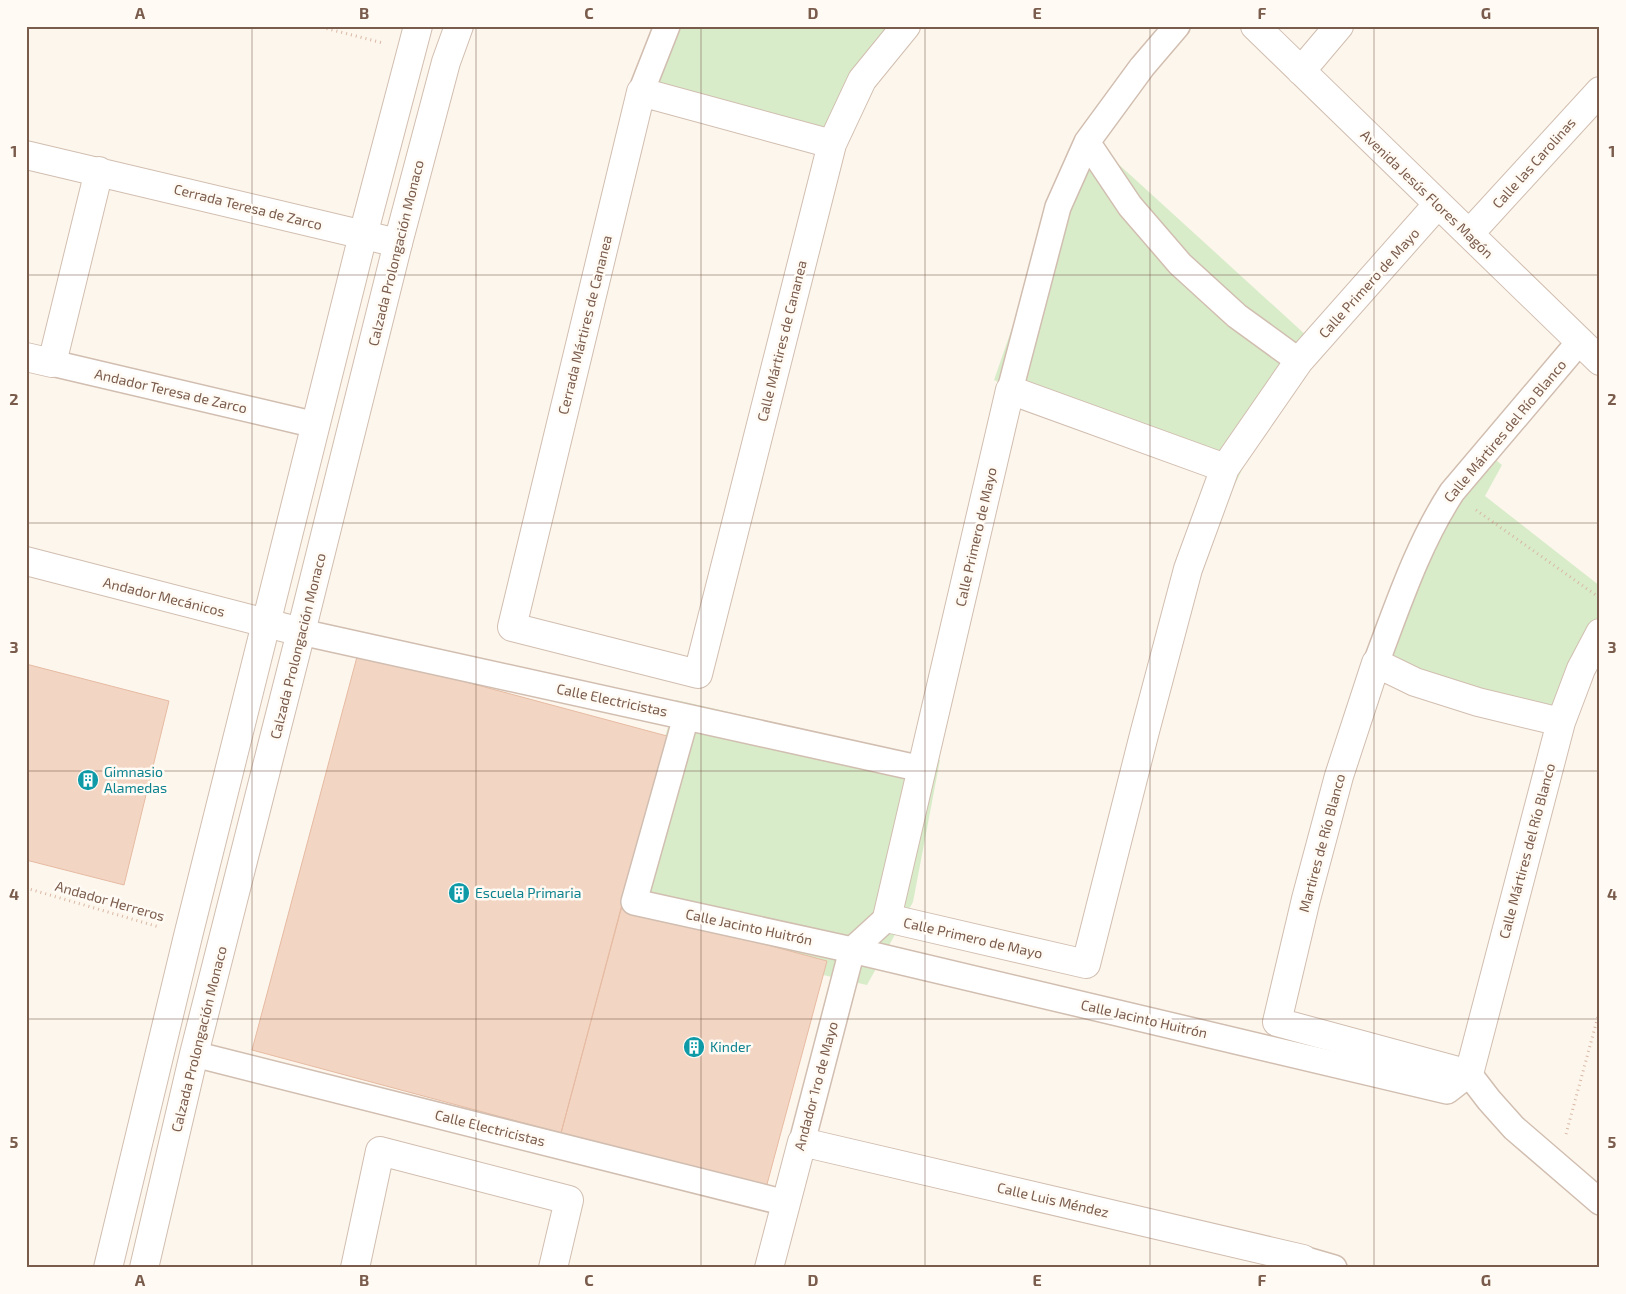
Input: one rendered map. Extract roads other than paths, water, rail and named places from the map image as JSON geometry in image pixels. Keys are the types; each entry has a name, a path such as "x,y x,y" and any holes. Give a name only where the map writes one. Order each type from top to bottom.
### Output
{"street":[{"name":"Calzada Prolongación Monaco","path":"144,1268 194,1054 398,243 446,62 459,26"},
{"name":"Cerrada Mártires de Cananea","path":"666,26 641,92 512,626 698,674"},
{"name":"Calle Mártires de Cananea","path":"698,674 832,144 862,80 906,26"},
{"name":"Calle Primero de Mayo","path":"1178,26 1142,67 1087,142 1058,207 1010,390 887,918 1086,964 1188,569 1225,468 1299,361 1438,204"},
{"name":"Avenida Jesús Flores Magón","path":"1255,26 1600,361"},
{"path":"1301,71 1339,26"},
{"path":"108,1268 188,936 414,38"},
{"name":"Calle las Carolinas","path":"1469,234 1600,91"},
{"path":"641,92 832,144"},
{"path":"1087,142 1130,206 1180,264 1236,316 1299,361"},
{"name":"Cerrada Teresa de Zarco","path":"26,155 398,243"},
{"path":"39,360 99,171"},
{"name":"Calle Mártires del Río Blanco","path":"1376,663 1411,571 1441,508 1452,492 1580,342"},
{"name":"Andador Teresa de Zarco","path":"39,360 316,425"},
{"path":"1010,390 1225,468"},
{"name":"Andador Mecánicos","path":"26,561 301,632"},
{"name":"Calle Electricistas","path":"301,632 922,769"},
{"name":"Calle Mártires del Río Blanco","path":"1469,1074 1561,722 1581,669 1600,633"},
{"path":"1376,663 1415,682 1460,697 1561,722"},
{"name":"Martires de Río Blanco","path":"1376,663 1337,785 1306,899 1278,1022 1469,1074"},
{"name":"Calle Jacinto Huitrón","path":"686,717 634,902 852,950 1447,1091 1469,1074"},
{"path":"852,950 887,918"},
{"name":"Andador 1ro de Mayo","path":"769,1268 852,950"},
{"name":"Calle Electricistas","path":"194,1054 786,1203"},
{"path":"1469,1074 1514,1128 1600,1202"},
{"name":"Calle Luis Méndez","path":"802,1142 1302,1264 1334,1268"},
{"path":"355,1268 380,1151 569,1200 553,1268"}],"place":[{"name":"Gimnasio Alamedas","path":"88,780"},
{"name":"Escuela Primaria","path":"459,893"},
{"name":"Kinder","path":"694,1047"}]}
